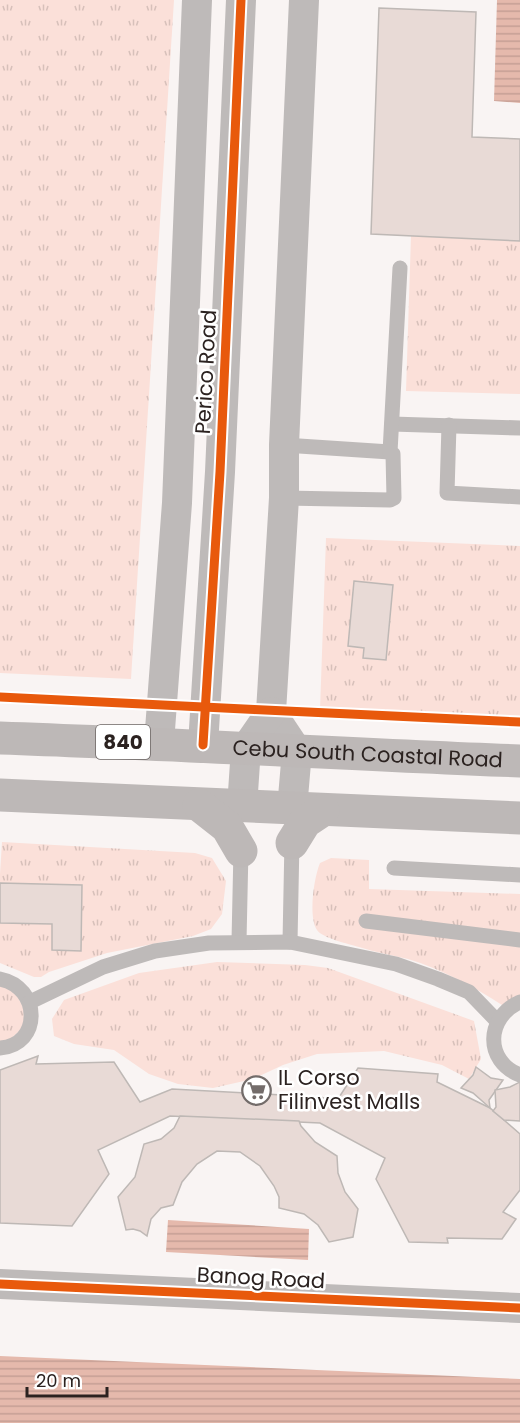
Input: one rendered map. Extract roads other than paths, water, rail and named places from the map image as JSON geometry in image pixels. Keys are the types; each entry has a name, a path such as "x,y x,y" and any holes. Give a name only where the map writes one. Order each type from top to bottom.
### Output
{"highway":[{"name":"Cebu South Coastal Road","path":"0,738 159,743 520,761"},
{"path":"0,795 520,818"},
{"path":"199,805 227,827 241,851"},
{"path":"292,843 297,831 305,822 308,810"}],"street":[{"name":"Perico Road","path":"159,743 177,503 197,0"},
{"name":"Perico Road","path":"203,745 220,472 242,0"},
{"path":"242,807 246,748 271,712 284,498 284,445 304,0"},
{"path":"271,712 297,751 308,810"},
{"name":"Banog Road","path":"0,1284 520,1308"}],"lane":[{"path":"284,498 390,500 394,498 393,454 390,452 400,268"},
{"path":"392,424 520,428"},
{"path":"449,425 447,493 520,497"},
{"path":"284,445 390,452"},
{"path":"238,941 242,807"},
{"path":"290,942 292,843"},
{"path":"394,868 520,875"},
{"path":"366,921 520,940"},
{"path":"30,1002 103,967 156,951 238,941 290,942 396,964 438,979 469,992 497,1021"},
{"path":"0,979 9,981 25,993 32,1011 28,1030 14,1044 0,1048"},
{"path":"520,1002 504,1012 497,1021 494,1032 496,1052 508,1069 520,1075"}],"place":[{"name":"IL Corso Filinvest Malls","path":"257,1090"}]}
